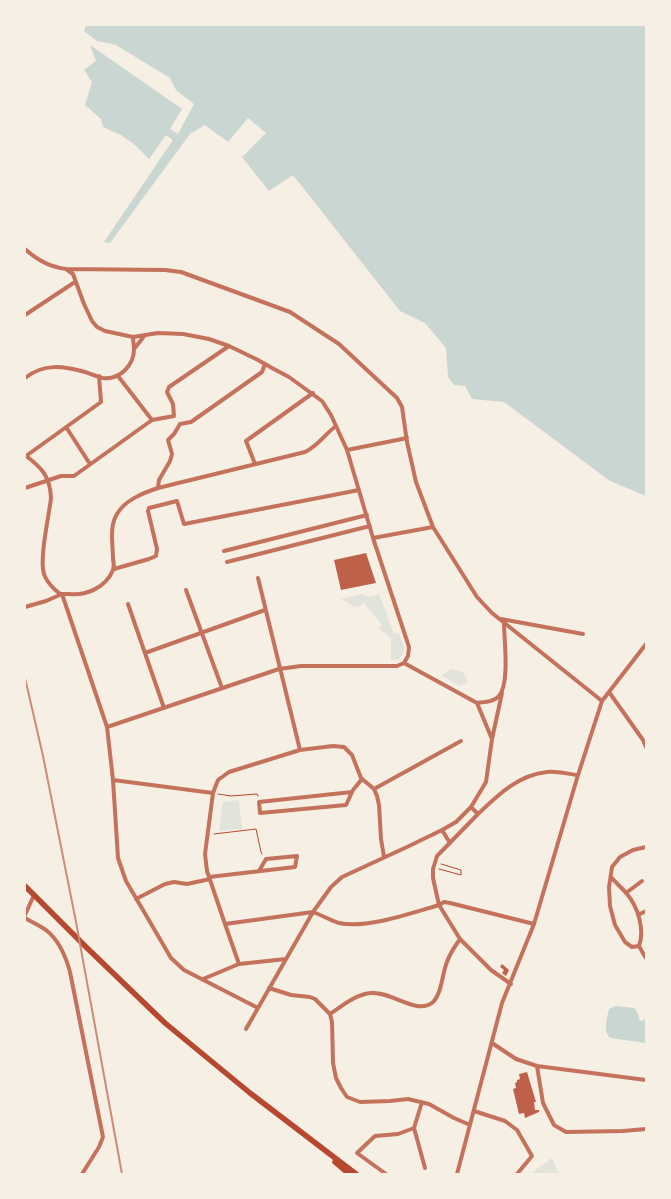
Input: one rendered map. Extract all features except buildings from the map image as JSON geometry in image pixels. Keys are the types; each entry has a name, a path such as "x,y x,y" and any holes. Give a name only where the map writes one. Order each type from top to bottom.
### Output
{"main road":[{"path":"25,886 165,1023 250,1093 356,1174"},
{"path":"315,1144 349,1174"}],"street":[{"path":"25,249 42,262 56,268 182,272 290,312 339,344 397,398 402,407 416,482 433,527 477,597 504,623 602,701"},
{"path":"66,269 73,274 92,321 97,327 105,331 132,337 183,334 209,339 228,346 289,377 322,400 332,415 347,450 408,647 408,656 404,663 398,666 301,666 279,669 107,727"},
{"path":"25,315 75,282"},
{"path":"25,378 33,372 48,367 71,368 103,378 118,376 128,367 134,349 145,336"},
{"path":"132,337 134,349"},
{"path":"180,424 174,416 173,404 167,392 169,387 228,346"},
{"path":"262,372 264,364"},
{"path":"158,488 159,480 172,454 168,440 180,424 191,422 262,372 272,368"},
{"path":"99,376 101,402 26,456 44,472 49,481 51,498 42,561 44,574 50,584 62,594 107,727 113,780 118,858 126,881 171,958 184,970 258,1008"},
{"path":"118,376 152,420"},
{"path":"255,464 246,441 312,394"},
{"path":"25,488 61,476 74,476 152,420 174,416"},
{"path":"25,607 62,594 86,593 106,582 114,568 112,526 117,513 134,498 158,488 305,452 312,449 336,426"},
{"path":"66,427 90,464"},
{"path":"347,450 407,438"},
{"path":"114,568 156,556 157,549 148,511 149,508 177,501 184,524 359,490"},
{"path":"224,551 367,516"},
{"path":"227,562 370,526"},
{"path":"373,538 433,527"},
{"path":"258,578 300,750"},
{"path":"186,590 222,688"},
{"path":"128,604 164,708"},
{"path":"145,653 265,610"},
{"path":"498,618 583,634"},
{"path":"246,1029 313,912 331,887 342,877 456,822 471,807 486,782 492,739 505,679 504,623"},
{"path":"457,1174 502,1003 534,924 602,701 646,644"},
{"path":"404,663 477,703 489,702 498,697 503,689"},
{"path":"609,692 646,747"},
{"path":"477,703 492,739"},
{"path":"374,789 461,741"},
{"path":"240,964 207,871 205,854 207,834 213,793 218,780 229,772 300,750 334,746 344,747 352,755 362,779 374,789 378,796 384,857"},
{"path":"511,984 491,970 460,939 439,905 433,878 433,869 437,856 478,814 508,787 532,775 548,772 578,775"},
{"path":"352,792 259,802 260,813 346,806 352,792 362,779"},
{"path":"113,780 213,793"},
{"path":"471,807 478,814"},
{"path":"442,830 450,843"},
{"path":"646,846 620,857 612,867 609,887 610,906 616,925 625,942 632,946 646,949"},
{"path":"136,900 165,884 174,882 187,884 209,878 295,867 297,856 266,858 259,871"},
{"path":"611,877 635,905 644,938 640,948"},
{"path":"626,893 642,881"},
{"path":"34,896 25,917 53,936 66,958 103,1137 82,1174"},
{"path":"226,924 313,912 338,922 358,924 401,916 444,902 534,924"},
{"path":"638,916 646,911"},
{"path":"330,1014 362,994 371,993 392,996 416,1006 423,1007 428,1005 438,995 447,960 460,939"},
{"path":"640,948 646,958"},
{"path":"203,980 240,964 286,959"},
{"path":"269,988 292,995 310,997 330,1014 332,1022 332,1063 336,1078 347,1097 360,1102 408,1099 422,1102 470,1125"},
{"path":"492,1043 516,1059 536,1066 646,1080"},
{"path":"536,1066 543,1103 554,1125 566,1132 646,1129"},
{"path":"422,1102 414,1128 425,1168"},
{"path":"474,1111 505,1121 518,1130 532,1156 517,1174"},
{"path":"386,1174 357,1153 375,1136 398,1134 414,1128"}],"path":[{"path":"213,793 231,796 257,794 259,802"},
{"path":"207,834 256,829 261,852 266,858"},
{"path":"436,862 462,870 461,875 436,868"}],"shaded area":[{"path":"86,25 646,25 646,496 610,481 504,402 472,399 465,386 454,385 448,377 446,348 425,323 400,311 293,175 269,191 242,157 266,133 248,118 228,142 205,125 190,134 110,243 104,242 173,140 166,135 149,159 135,145 121,135 103,127 101,119 85,105 92,82 84,70 96,61 90,45 182,109 170,129 178,134 194,104 176,90 170,78 116,45 97,41 84,31"},
{"path":"362,594 371,597 379,594 394,634 399,633 404,647 404,653 399,659 391,660 391,638 378,628 382,625 364,603 359,607 355,607 341,599"},
{"path":"452,669 463,672 468,682 459,686 441,675"},
{"path":"239,800 242,829 220,831 223,802"},
{"path":"615,1006 634,1008 640,1021 646,1018 646,1043 610,1038 606,1028 607,1020 609,1009"},
{"path":"552,1158 559,1174 530,1174"}],"railway":[{"path":"25,678 43,756 76,922 122,1174"}]}
